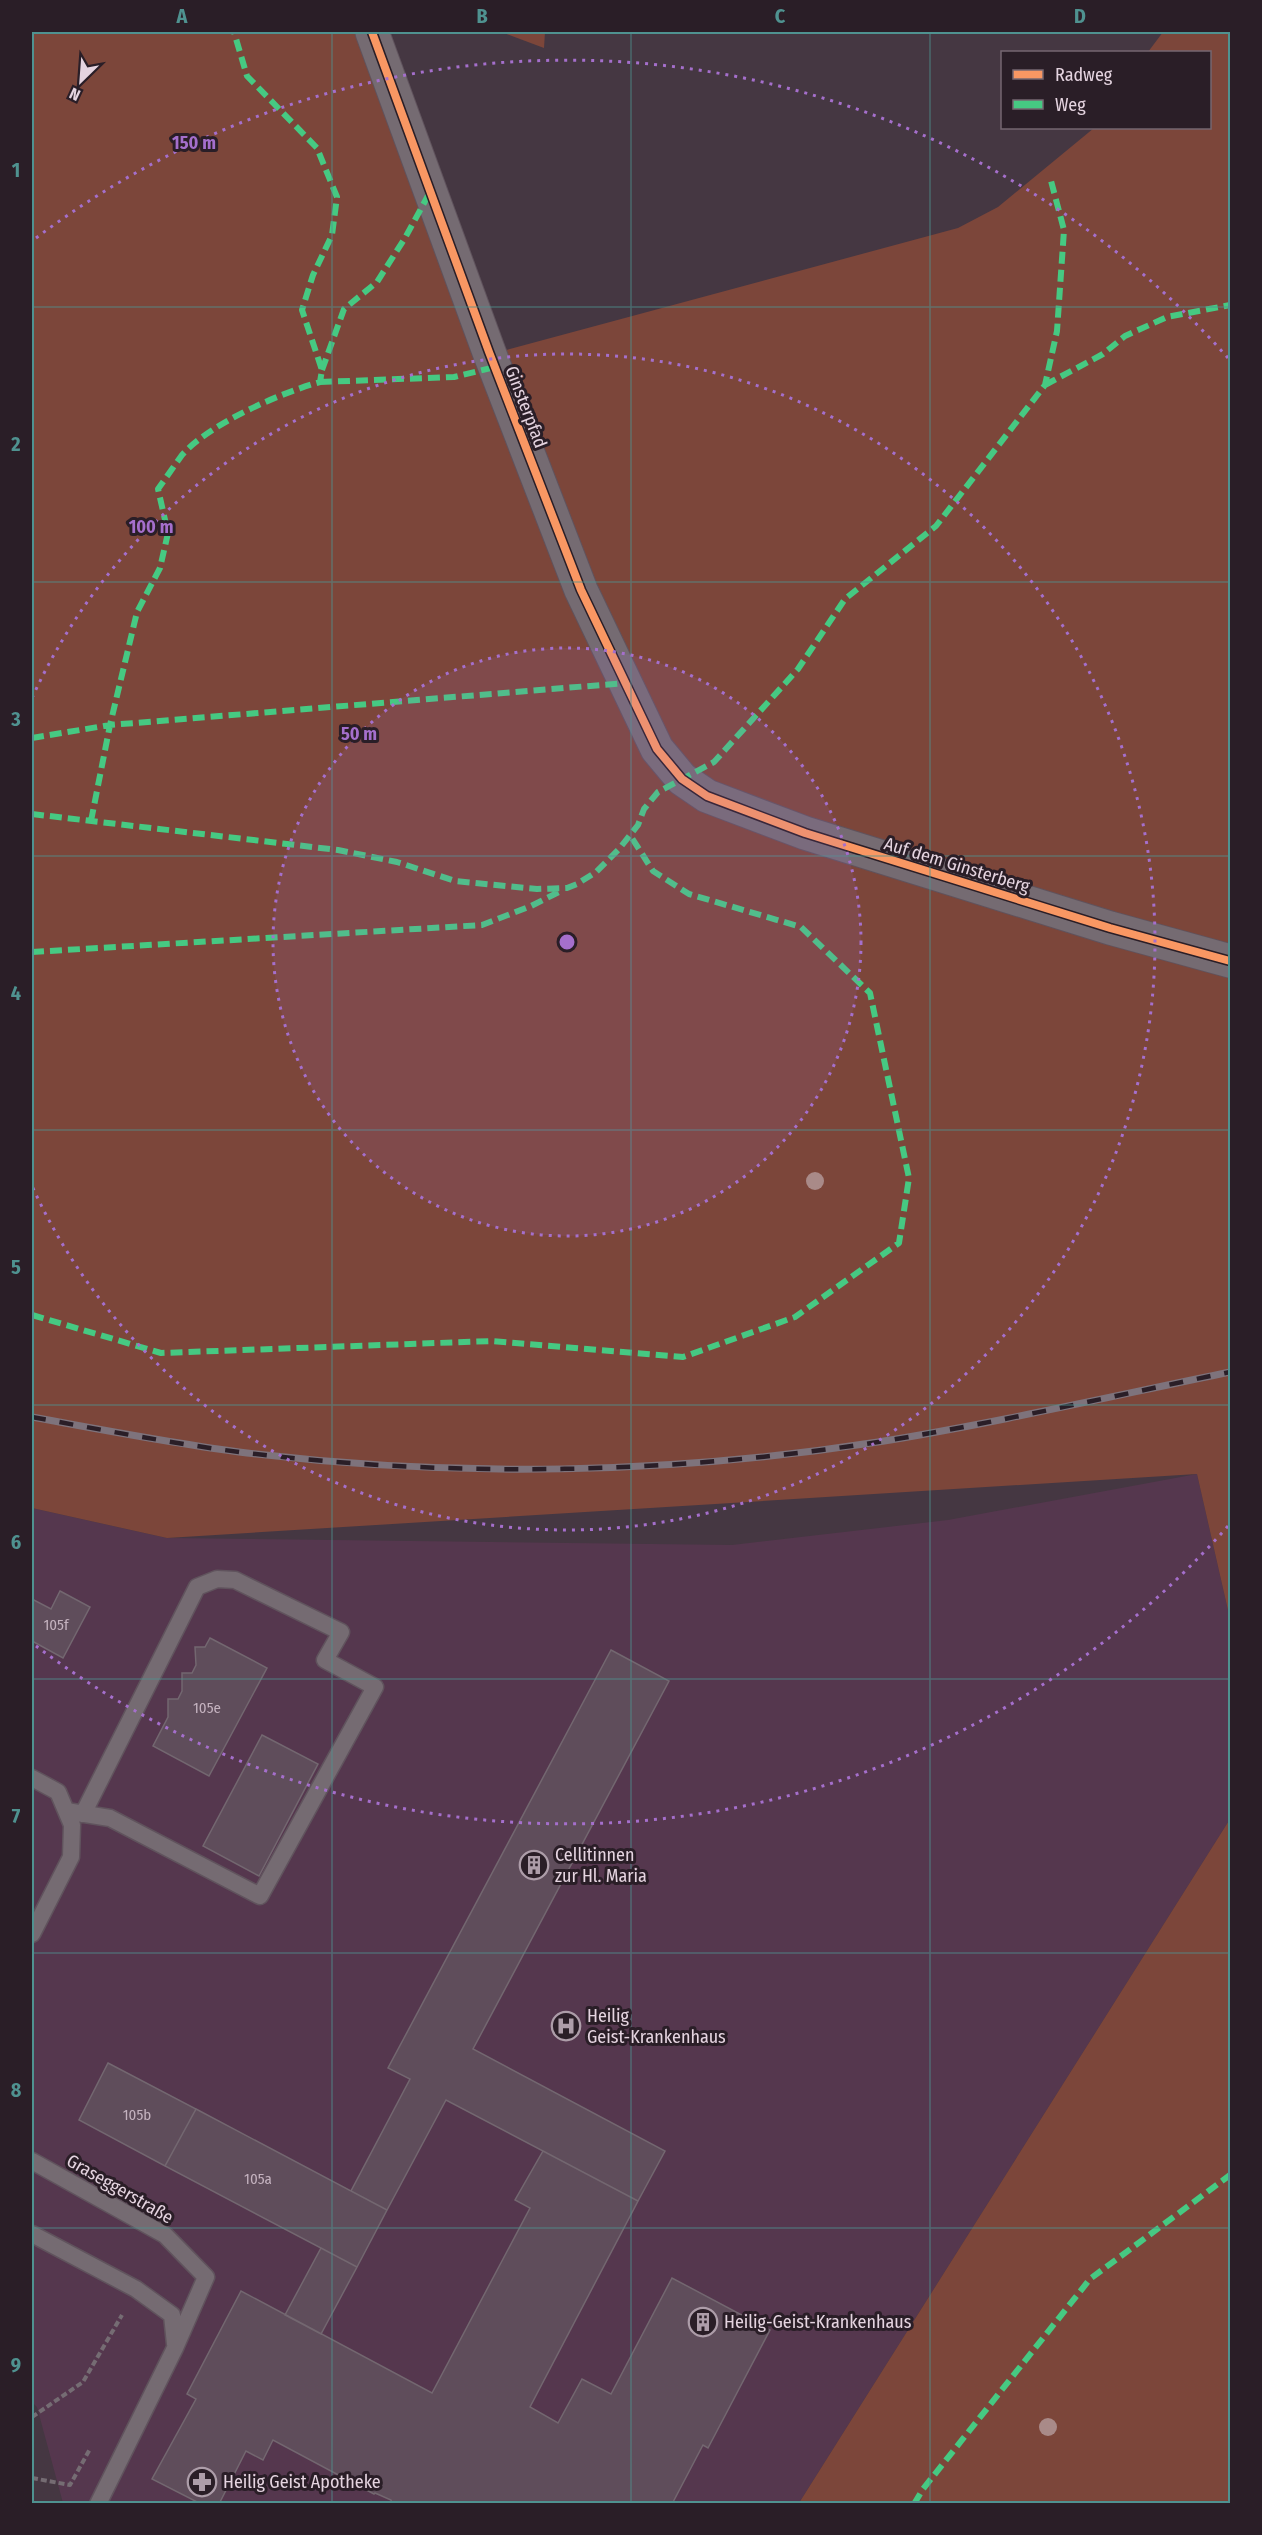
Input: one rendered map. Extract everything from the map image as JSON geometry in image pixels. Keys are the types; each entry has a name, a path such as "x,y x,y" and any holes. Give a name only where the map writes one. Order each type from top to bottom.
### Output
{"street":[{"name":"Ginsterpfad","path":"372,32 489,352 581,590 657,749 682,780"},
{"name":"Auf dem Ginsterberg","path":"682,780 707,796 805,833 1110,928 1230,961"}],"lane":[{"path":"66,1811 83,1814 110,1818 260,1896 375,1687 325,1660 341,1632 235,1580 217,1579 207,1583 198,1587 83,1814"},
{"path":"32,1778 58,1792 72,1825 71,1857 32,1934"},
{"name":"Graseggerstraße","path":"32,2161 165,2235 206,2277 175,2348 98,2504"},
{"path":"32,2234 136,2289 172,2315 175,2348"}],"path":[{"path":"32,2417 83,2382 136,2289"},
{"path":"32,2478 70,2485 92,2445"}],"shaded area":[{"path":"32,32 359,32 472,355 644,759 676,793 1230,970 1230,1619 1197,1474 167,1538 32,1508"},
{"path":"501,32 545,32 544,48"},
{"path":"1163,32 1230,32 1230,953 1113,921 702,781 659,735 499,352 958,228 998,207 1093,129 1211,129 1211,51 1149,51"},
{"name":"Heilig Geist-Krankenhaus","path":"1197,1474 1230,1619 1230,1819 799,2503 63,2503 37,2407 32,2402 32,1508 167,1538 732,1545 948,1520"},
{"path":"1230,1819 1230,2503 799,2503"}],"building":[{"path":"60,1591 90,1607 63,1658 32,1641 32,1599 51,1609"},
{"path":"210,1638 267,1668 209,1776 153,1746 168,1717 168,1699 178,1699 182,1691 182,1673 192,1673 196,1665 195,1647 205,1647"},
{"name":"Cellitinnen zur Hl. Maria","path":"611,1650 669,1681 473,2049 665,2151 638,2201 446,2100 387,2210 351,2191 410,2079 388,2068"},
{"path":"262,1735 318,1764 259,1876 203,1846"},
{"path":"108,2063 196,2109 165,2166 79,2120"},
{"path":"196,2109 387,2210 357,2267 165,2166"},
{"name":"Heilig-Geist-Krankenhaus","path":"543,2151 638,2201 530,2407 558,2423 582,2379 611,2394 672,2278 770,2330 708,2448 703,2445 672,2504 392,2504 391,2500 374,2494 273,2440 263,2460 246,2451 219,2504 201,2504 152,2479 196,2399 187,2394 241,2291 432,2393 530,2208 515,2200"},
{"path":"321,2248 357,2267 321,2334 285,2315"}],"railway":[{"path":"32,1417 193,1445 325,1461 483,1469 563,1469 721,1461 878,1442 1010,1418 1230,1372"}],"marked path":[{"path":"91,821 110,725 137,612 160,568 168,533 158,489 182,455 209,432 246,411 320,382 322,370 302,310 313,275 332,235 337,197 317,148 247,76 234,32"},
{"path":"32,814 338,850 397,862 455,881 537,889 567,888 577,884 596,872 619,849 638,825 644,809 658,792 714,762 798,669 845,599 936,526 1045,385 1057,331 1064,230 1050,177"},
{"path":"322,370 344,309 377,282 430,192"},
{"path":"1045,385 1103,354 1125,336 1167,317 1230,305"},
{"path":"320,382 454,377 495,367"},
{"path":"32,738 110,725 626,683"},
{"path":"32,1315 161,1353 492,1341 683,1357 795,1317 899,1243 909,1178 870,993 801,927 689,894 653,871 630,835"},
{"path":"32,952 482,925 531,906 561,891"},
{"path":"914,2504 923,2489 1090,2279 1230,2175"}],"cycle path":[{"path":"372,32 489,352 581,590 657,749 682,779 707,796 805,833 1110,928 1230,961"}],"place":[{"name":"Cellitinnen zur Hl. Maria","path":"534,1865"},
{"name":"Heilig Geist-Krankenhaus","path":"566,2026"},
{"name":"Heilig-Geist-Krankenhaus","path":"703,2322"},
{"name":"Heilig Geist Apotheke","path":"202,2482"}]}
